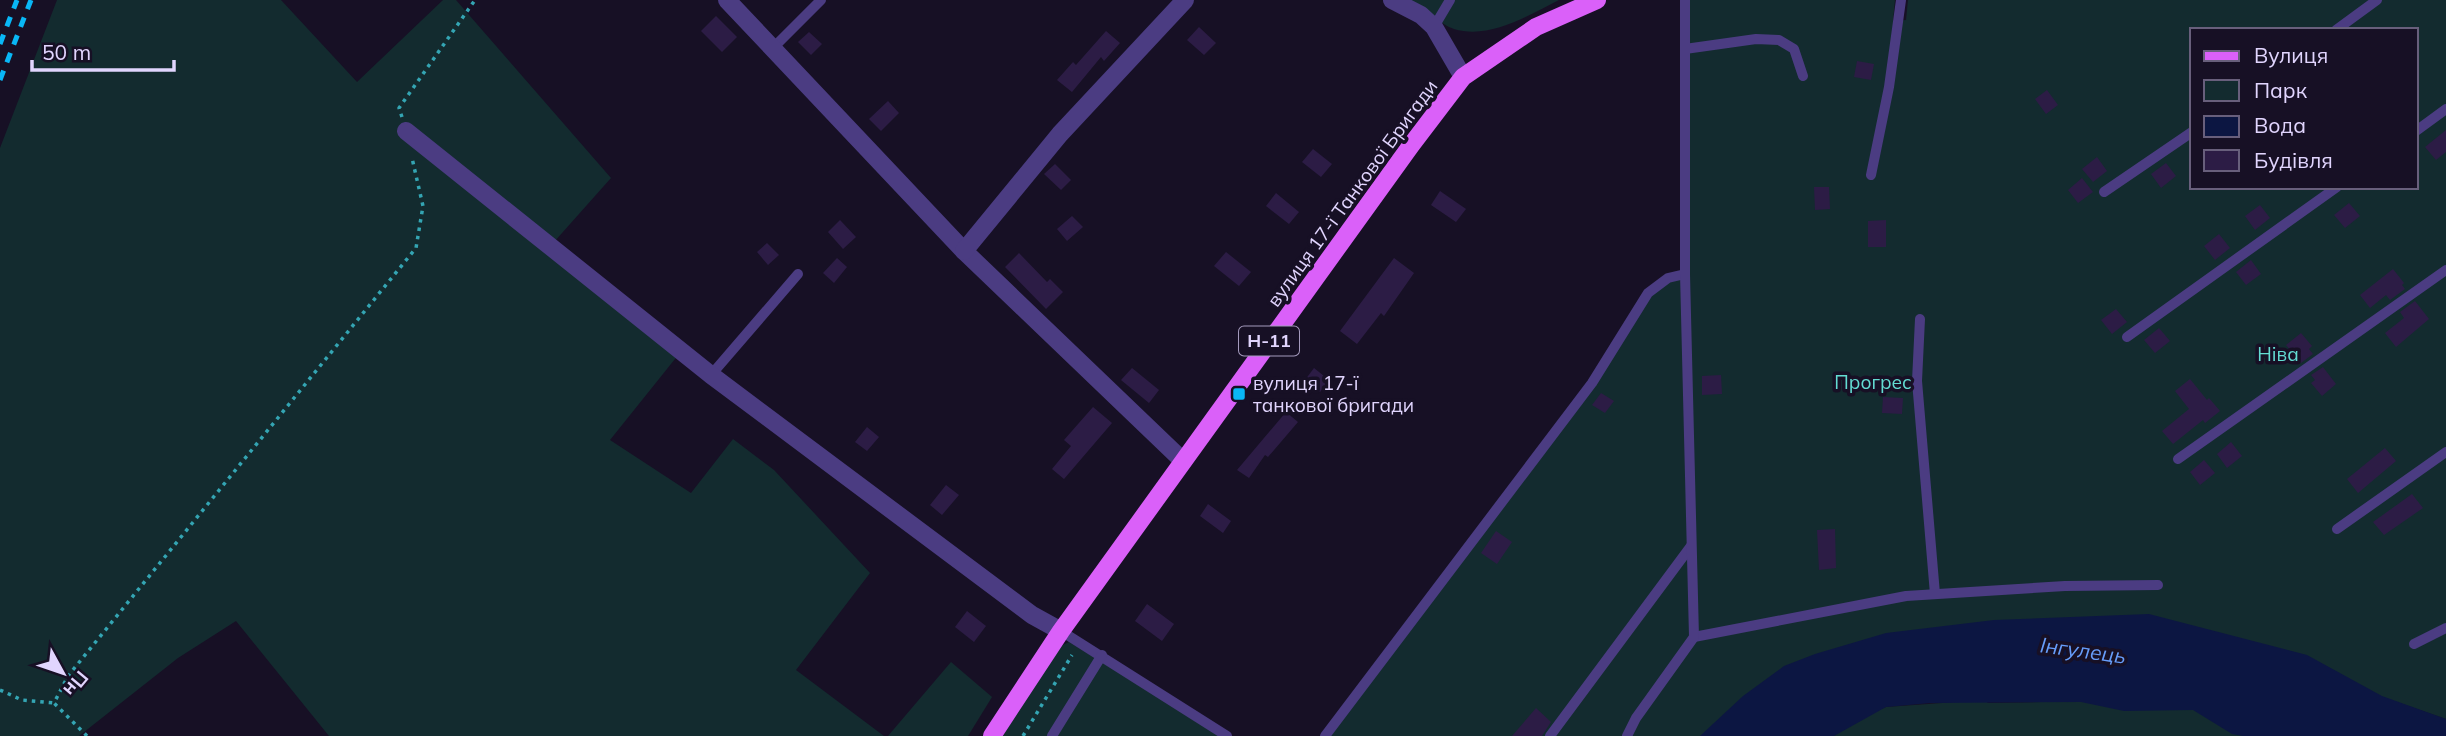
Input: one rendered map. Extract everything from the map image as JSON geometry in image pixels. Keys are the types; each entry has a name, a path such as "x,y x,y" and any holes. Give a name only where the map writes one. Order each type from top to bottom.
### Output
{"main road":[{"name":"вулиця 17-ї Танкової Бригади","path":"992,736 1061,631 1463,77 1536,27 1597,0"}],"street":[{"path":"727,0 964,251 1183,461"},
{"path":"964,251 1060,134 1185,0"},
{"path":"1392,0 1421,15 1434,27 1463,77"},
{"path":"406,131 711,375 1032,615 1061,631"}],"lane":[{"path":"772,49 821,0"},
{"path":"1434,27 1450,0"},
{"path":"1627,736 1636,718 1694,637 1685,274 1685,0"},
{"path":"1871,175 1889,87 1900,0"},
{"path":"2339,28 2376,0"},
{"path":"1685,49 1746,40 1779,40 1794,49 1803,76"},
{"path":"2418,130 2446,109"},
{"path":"2104,192 2190,133"},
{"path":"2127,337 2334,189"},
{"path":"2178,459 2446,270"},
{"path":"711,375 798,274"},
{"path":"1325,736 1592,383 1648,293 1668,278 1685,274"},
{"path":"1920,319 1917,381 1935,594"},
{"path":"2337,529 2446,452"},
{"path":"1550,736 1691,546"},
{"path":"1694,637 1906,596 2065,586 2158,585"},
{"path":"2414,645 2446,628"},
{"path":"1061,631 1227,736"},
{"path":"1052,736 1102,655"}],"path":[{"path":"54,703 68,676 416,248 423,206 399,107 475,0"},
{"path":"1023,736 1081,642"},
{"path":"0,690 22,700 54,703 86,736"}],"green space":[{"path":"57,0 281,0 357,82 443,0 456,0 611,178 546,251 679,354 610,440 691,493 733,439 774,470 870,573 796,670 884,736 329,736 236,621 178,658 79,736 0,736 0,148"},
{"path":"1407,0 1559,0 1495,29 1468,32 1449,27"},
{"path":"1685,0 1895,0 1893,21 1906,20 1908,0 2446,0 2446,719 2388,699 2196,646 1735,736 1325,736 1592,383 1648,293 1685,274"},
{"path":"1069,642 1227,736 1003,736 1054,649"},
{"path":"951,662 992,697 968,736 888,736"},
{"path":"2048,696 2187,704 2269,736 1805,736 1886,707 1984,700 1988,703 2041,702"}],"water":[{"name":"Інгулець","path":"2149,614 2307,655 2382,696 2446,719 2446,736 2243,736 2232,734 2193,710 2124,711 2081,702 1930,703 1886,707 1834,736 1700,736 1743,696 1784,666 1886,633 1994,620"}],"building":[{"path":"716,16 737,37 722,52 701,31"},
{"path":"1199,27 1216,43 1204,55 1187,40"},
{"path":"1106,31 1120,43 1104,61 1101,57 1072,92 1057,80 1073,62 1076,65"},
{"path":"809,32 822,44 811,55 798,42"},
{"path":"1857,61 1874,64 1871,80 1854,77"},
{"path":"2047,90 2058,105 2046,114 2035,99"},
{"path":"888,101 899,113 881,131 869,119"},
{"path":"2446,130 2446,152 2436,160 2425,147"},
{"path":"1313,149 1332,164 1321,177 1302,162"},
{"path":"2097,157 2107,171 2093,182 2082,169"},
{"path":"2166,163 2176,176 2161,188 2151,174"},
{"path":"1055,164 1071,180 1061,190 1044,174"},
{"path":"2082,178 2093,192 2078,203 2068,190"},
{"path":"1814,187 1829,187 1830,209 1815,210"},
{"path":"1440,191 1466,209 1456,222 1431,205"},
{"path":"1276,193 1299,212 1289,224 1266,206"},
{"path":"2349,203 2360,216 2345,228 2334,215"},
{"path":"2260,205 2270,218 2255,230 2245,216"},
{"path":"1072,216 1083,227 1067,241 1057,229"},
{"path":"840,220 856,237 843,249 828,232"},
{"path":"1886,220 1886,247 1868,247 1868,221"},
{"path":"2219,234 2230,248 2215,260 2204,246"},
{"path":"767,243 779,255 768,265 757,252"},
{"path":"1226,252 1251,272 1239,286 1214,266"},
{"path":"1019,253 1047,282 1050,279 1063,292 1046,309 1005,267"},
{"path":"837,258 847,267 834,283 823,273"},
{"path":"1394,258 1414,273 1384,316 1381,313 1357,344 1340,331"},
{"path":"2251,260 2261,274 2246,285 2236,272"},
{"path":"2393,269 2404,283 2402,285 2405,289 2390,300 2386,295 2370,308 2360,295"},
{"path":"2415,301 2429,319 2396,347 2385,333 2404,318 2400,312"},
{"path":"2116,309 2127,322 2112,334 2101,320"},
{"path":"2159,328 2170,341 2155,353 2144,340"},
{"path":"2301,333 2312,346 2309,349 2313,354 2301,363 2286,345"},
{"path":"2323,367 2336,384 2322,396 2311,383 2315,380 2311,375"},
{"path":"1132,368 1159,390 1149,403 1121,380"},
{"path":"1314,368 1329,380 1320,392 1305,380"},
{"path":"1721,375 1722,394 1702,395 1702,376"},
{"path":"2190,379 2220,411 2205,423 2203,420 2173,444 2162,431 2189,409 2175,391"},
{"path":"1601,393 1614,401 1605,413 1592,405"},
{"path":"1883,397 1903,398 1902,414 1882,413"},
{"path":"1093,407 1112,423 1064,479 1052,469 1071,446 1064,440"},
{"path":"1286,412 1298,422 1268,457 1265,455 1249,478 1237,470"},
{"path":"867,427 879,437 867,451 855,442"},
{"path":"2231,442 2242,456 2227,468 2217,454"},
{"path":"2385,448 2396,461 2358,493 2347,479"},
{"path":"2204,460 2215,473 2200,485 2190,472"},
{"path":"946,485 959,495 942,515 930,505"},
{"path":"2412,494 2423,508 2384,535 2373,522"},
{"path":"1208,504 1231,521 1223,533 1200,516"},
{"path":"1835,529 1836,568 1819,570 1817,530"},
{"path":"1496,531 1512,542 1497,564 1481,553"},
{"path":"1147,604 1174,624 1162,641 1135,621"},
{"path":"967,611 986,626 974,642 955,627"},
{"path":"1536,708 1551,722 1542,736 1512,736"}],"railway":[{"path":"0,44 17,0"},
{"path":"0,80 31,0"}],"place":[{"name":"вулиця 17-ї танкової бригади","path":"1239,394"}],"park label":[{"name":"Ніва","path":"2278,354"},
{"name":"Прогрес","path":"1873,382"}]}
